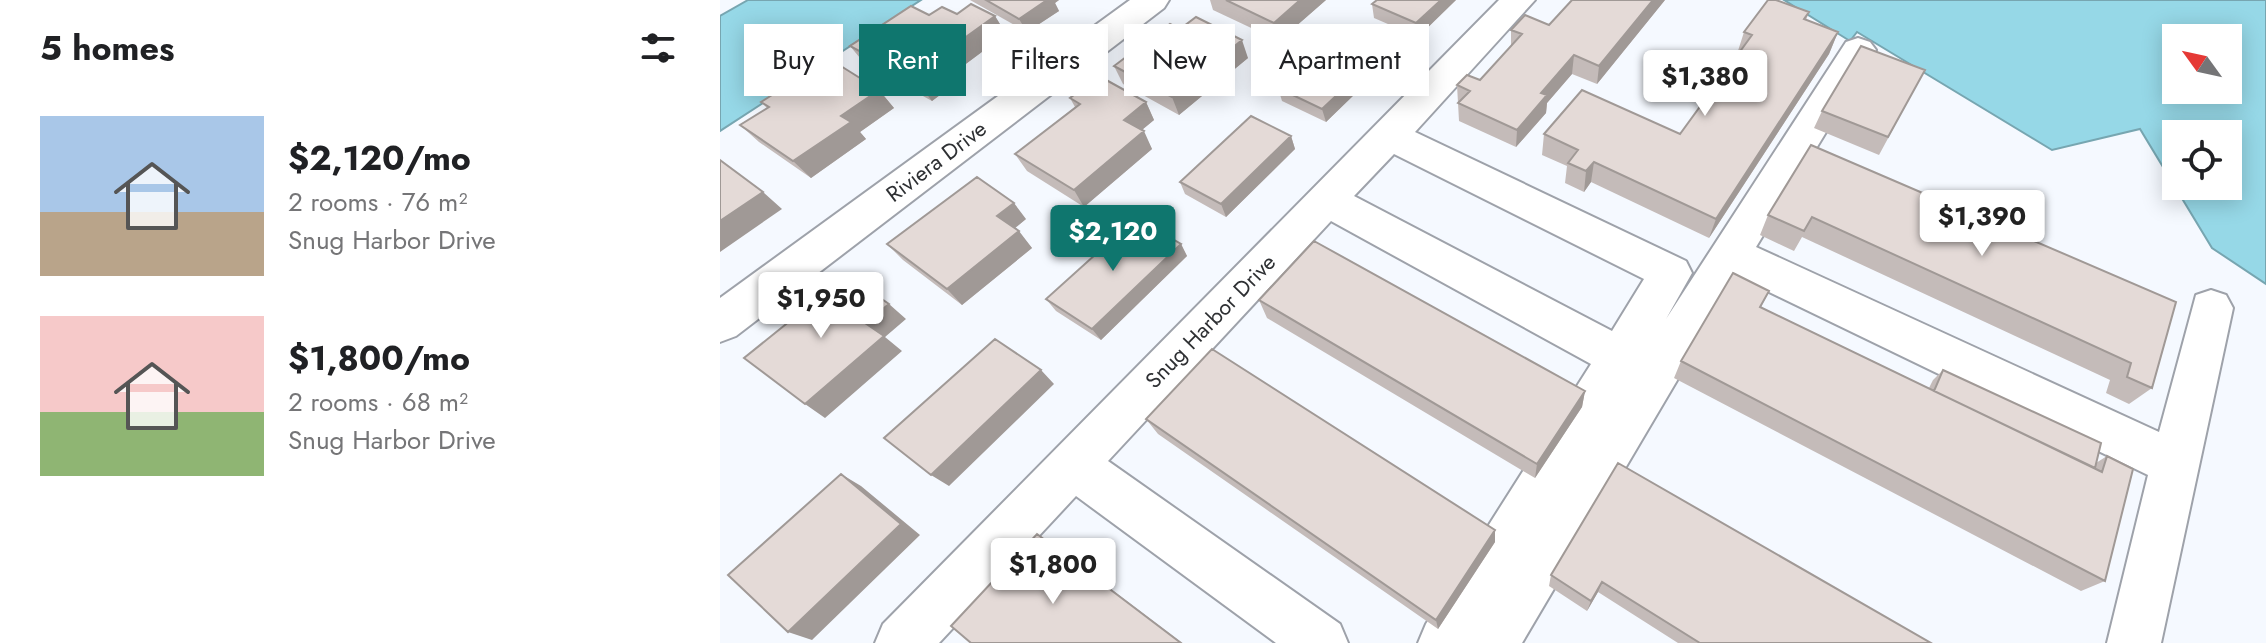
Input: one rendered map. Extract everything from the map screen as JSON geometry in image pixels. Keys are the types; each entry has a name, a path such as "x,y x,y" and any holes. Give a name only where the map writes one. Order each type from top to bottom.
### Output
{"street":[{"name":"Riviera Drive","path":"720,323 1152,0"},
{"name":"Snug Harbor Drive","path":"902,643 1518,0"},
{"path":"1509,636 1730,254 1858,50"},
{"path":"1388,135 1671,273 1445,643"},
{"path":"1326,200 1618,356"},
{"path":"1730,254 2175,464"},
{"path":"2134,643 2211,308"},
{"path":"1073,465 1321,643"}],"water":[{"path":"748,0 921,0 884,24 859,24 859,40 843,51 843,24 744,24 744,96 774,96 720,131 720,16"},
{"path":"1784,0 2266,0 2266,284 2212,248 2183,200 2242,200 2242,120 2162,120 2162,165 2140,129 2052,150 1857,32 1850,41"}],"building":[{"path":"986,0 1047,0 1019,19"},
{"path":"1226,0 1300,0 1274,23"},
{"path":"1377,0 1441,0 1416,23 1372,4"},
{"path":"1572,0 1653,0 1599,66 1574,55 1541,93 1547,95 1517,130 1458,103 1470,91 1457,85 1467,75 1480,80 1522,34 1511,30 1525,15 1549,25"},
{"path":"1768,0 1809,12 1804,19 1838,32 1716,219 1594,162 1586,171 1568,163 1578,150 1544,134 1582,90 1680,134 1752,35 1744,32"},
{"path":"971,4 995,16 966,37 966,24 884,24 911,6 929,15 942,7 957,14"},
{"path":"1196,17 1210,24 1187,24"},
{"path":"859,40 859,51 850,46"},
{"path":"1861,46 1925,70 1888,137 1822,111"},
{"path":"1124,58 1124,71 1114,66"},
{"path":"843,67 859,77 859,96 870,96 841,116 851,122 793,161 740,125 769,107 761,102 770,96 843,96"},
{"path":"1108,81 1124,90 1124,96 1135,96 1146,102 1124,120 1144,131 1074,190 1015,154 1080,104 1070,98 1108,96"},
{"path":"1295,96 1336,96 1322,109"},
{"path":"1251,116 1291,136 1221,204 1180,182"},
{"path":"1811,145 2176,302 2152,388 2127,377 2131,363 1812,217 1804,231 1768,215"},
{"path":"720,160 763,192 720,221"},
{"path":"977,177 1014,203 997,216 1019,231 947,289 887,244"},
{"path":"1136,218 1181,244 1092,329 1046,299"},
{"path":"1314,241 1585,391 1537,464 1259,300"},
{"path":"1733,273 1769,291 1760,307 2102,472 2107,456 2133,469 2105,581 1681,361"},
{"path":"847,275 889,304 865,323 884,336 805,404 744,358"},
{"path":"995,339 1041,370 931,475 884,438"},
{"path":"1212,349 1495,530 1436,620 1146,419"},
{"path":"1943,370 2101,443 2095,468 1934,391"},
{"path":"1618,463 1931,643 1700,643 1602,582 1591,601 1551,575"},
{"path":"841,474 901,524 788,632 728,575"},
{"path":"1037,534 1181,643 971,643 951,626"}]}
